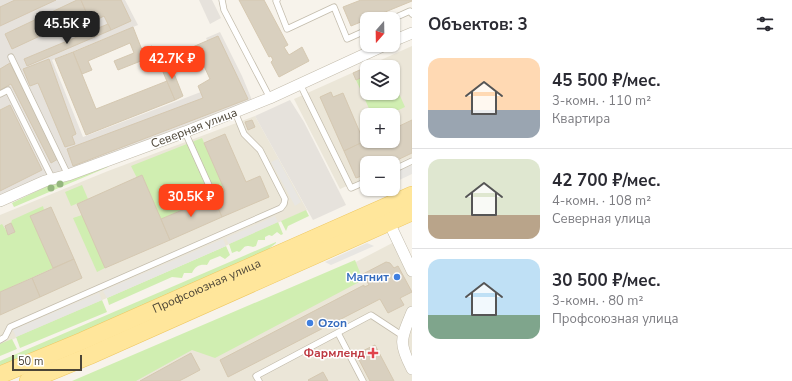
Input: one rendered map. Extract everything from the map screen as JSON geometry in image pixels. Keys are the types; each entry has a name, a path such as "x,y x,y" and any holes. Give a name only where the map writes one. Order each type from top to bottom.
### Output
{"main road":[{"name":"Профсоюзная улица","path":"28,381 96,353 386,216 412,195"},
{"name":"Профсоюзная улица","path":"0,375 386,216 412,212"}],"street":[{"path":"400,38 412,33"},
{"name":"Северная улица","path":"0,201 52,178 68,175 185,132 270,98 370,52"},
{"path":"386,216 412,271"},
{"path":"412,312 403,336 403,351 412,369"}],"lane":[{"path":"222,0 224,10 270,98"},
{"path":"277,0 276,1 287,29 334,7 347,39 360,33"},
{"path":"400,15 410,11 412,14"},
{"path":"11,57 68,175"},
{"path":"300,84 351,188 360,184"},
{"path":"0,94 8,90 52,178"},
{"path":"0,340 5,337 10,327 281,208 285,199 260,150 244,134 235,112"},
{"path":"185,132 212,192"},
{"path":"400,167 412,161"},
{"path":"259,381 256,376 371,315 403,336"},
{"path":"338,332 363,381"}],"shaded area":[{"path":"0,0 125,0 138,25 52,60 83,137 227,82 206,38 220,32 252,100 0,196"},
{"path":"199,0 212,0 221,18 210,24"},
{"path":"412,46 412,157 400,162 400,156 360,156 360,180 340,189 294,99 360,69 360,100 400,100 400,60 381,60"},
{"path":"290,100 304,122 346,205 313,220 255,116"},
{"path":"255,116 307,210 0,345 0,215 108,171"},
{"path":"278,159 301,202 295,206 271,162"},
{"path":"412,165 412,174 400,180 400,170"},
{"path":"275,216 278,222 229,244 226,238"},
{"path":"223,239 226,246 107,298 103,291"},
{"path":"400,239 412,259 412,381 127,381"},
{"path":"367,243 374,246 331,265 325,262"},
{"path":"99,293 102,300 16,337 13,330"}],"green space":[{"path":"360,78 360,89 356,80"},
{"path":"400,96 405,107 400,109 400,108 369,108 365,100 400,100"},
{"path":"202,138 225,191 161,219 142,175 137,178 131,166"},
{"path":"108,166 14,207 12,203 62,179"},
{"path":"82,185 88,199 71,206 65,192"},
{"path":"43,206 44,210 30,216 53,268 0,292 0,225 2,224 9,235 15,232 11,223 12,220"},
{"path":"306,210 309,216 288,226 286,231 281,221"},
{"path":"82,215 105,268 97,272 73,218"},
{"path":"278,222 283,234 281,235 277,232 272,236 269,235 265,237 265,240 258,240 256,246 246,246 239,252 237,251 232,253 229,244"},
{"path":"276,242 260,256 0,367 0,361"},
{"path":"226,246 230,255 225,259 220,256 210,260 207,265 198,266 192,273 184,273 182,278 172,277 109,305 107,298"},
{"path":"355,260 363,280 215,358 192,350 136,381 72,381"},
{"path":"102,300 107,312 20,348 16,337"},
{"path":"12,339 17,349 0,356 0,344"}],"building":[{"path":"15,0 56,0 0,26 0,7"},
{"path":"77,0 81,0 87,14 12,49 5,34"},
{"path":"81,0 121,0 131,21 111,30 104,16 98,19 94,11 87,14"},
{"path":"239,0 264,0 288,45 284,47 289,55 302,47 309,61 279,77 271,62 273,60 271,56 269,57"},
{"path":"361,0 412,0 385,12 360,12 360,22 351,26 343,7"},
{"path":"108,24 111,30 27,66 24,59"},
{"path":"133,27 142,50 152,46 156,55 118,70 114,61 134,53 130,43 88,61 92,70 82,74 73,52"},
{"path":"218,36 248,99 73,166 67,149 203,98 198,86 210,79 198,53 191,57 188,49"},
{"path":"73,52 96,109 167,81 175,100 86,135 55,59"},
{"path":"49,59 76,134 72,136 75,144 65,147 38,83 30,86 23,69"},
{"path":"169,61 183,96 175,100 160,65"},
{"path":"10,63 58,159 51,163 11,84 0,90 0,69"},
{"path":"360,70 360,78 356,80 353,73"},
{"path":"331,92 333,97 343,93 360,133 360,144 344,151 320,97"},
{"path":"10,105 42,170 0,191 0,110"},
{"path":"252,120 255,127 248,130 245,122"},
{"path":"412,120 412,153 400,159 400,156 360,156 360,177 356,178 344,151 360,143 360,148 400,148 400,126"},
{"path":"225,134 246,182 260,176 269,197 222,217 213,197 225,191 204,143"},
{"path":"142,175 170,240 105,268 77,204"},
{"path":"213,197 222,217 170,240 161,219"},
{"path":"51,207 74,259 53,268 30,216"},
{"path":"11,223 15,232 8,235 5,226"},
{"path":"74,259 82,278 40,297 32,278"},
{"path":"386,262 390,263 394,268 398,266 412,292 400,298 404,305 388,313 380,299 228,377 220,360 364,285 364,287 369,285 363,274"},
{"path":"32,278 40,297 0,315 0,292"},
{"path":"375,345 394,381 370,381 356,354"},
{"path":"191,353 200,370 179,381 140,381"},
{"path":"323,372 328,381 308,380"}],"place":[{"name":"Магнит","path":"397,277"},
{"name":"Ozon","path":"310,323"},
{"name":"Фармленд","path":"373,353"}]}
